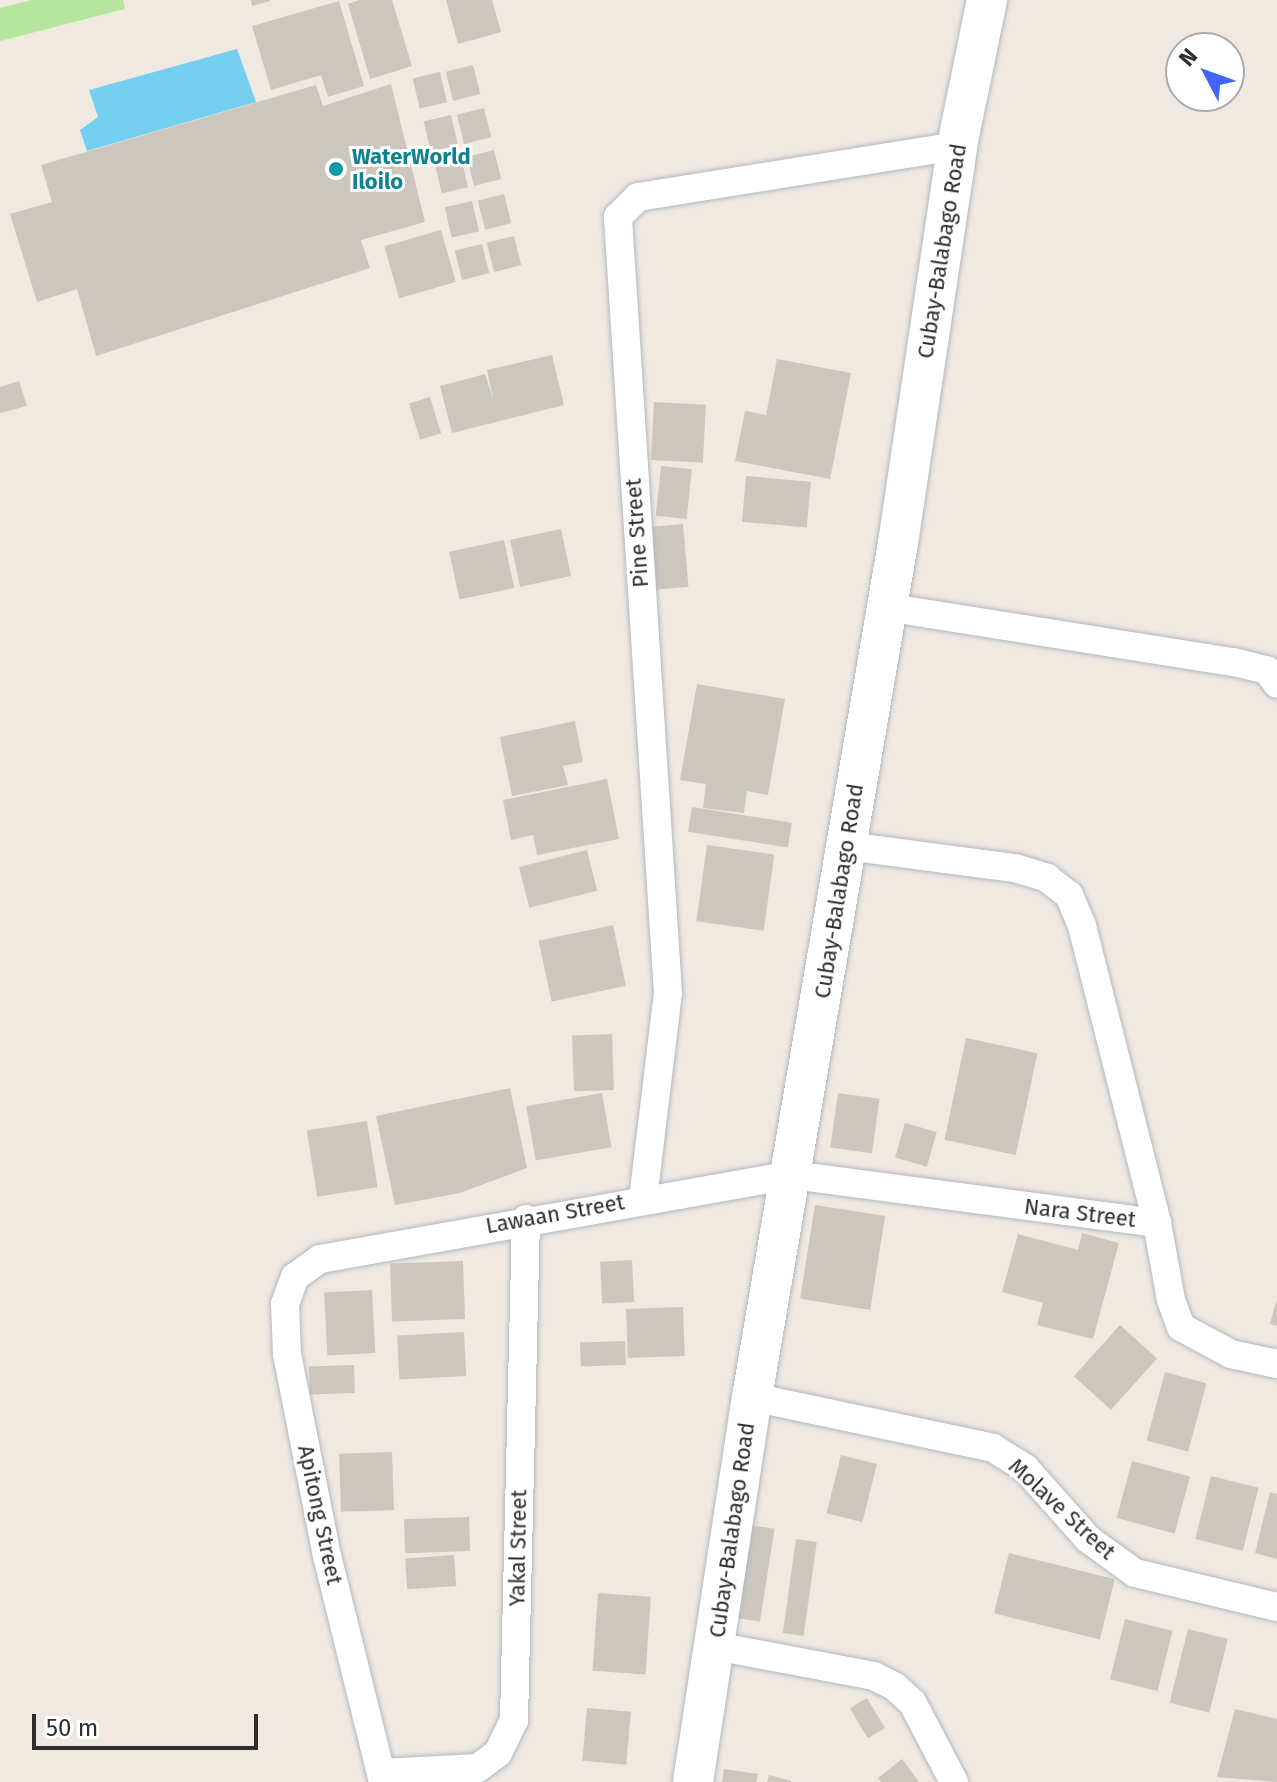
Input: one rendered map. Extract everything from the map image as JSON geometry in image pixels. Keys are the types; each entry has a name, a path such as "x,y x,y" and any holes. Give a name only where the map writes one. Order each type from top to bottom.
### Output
{"main road":[{"name":"Cubay-Balabago Road","path":"693,1782 752,1397 847,846 957,146 987,0"}],"street":[{"name":"Pine Street","path":"643,1199 668,993 618,217 638,197 957,146"},
{"path":"885,607 1234,662 1267,670 1277,684"},
{"path":"847,846 1015,868 1047,878 1069,895 1082,926 1157,1223"},
{"name":"Lawaan Street","path":"320,1259 526,1219 792,1175"},
{"name":"Nara Street","path":"792,1175 1157,1223 1171,1300 1181,1327 1231,1354 1277,1364"},
{"name":"Yakal Street","path":"383,1778 478,1768 498,1753 514,1720 526,1219"},
{"name":"Apitong Street","path":"320,1259 295,1277 285,1304 287,1354 327,1556 383,1778"},
{"name":"Molave Street","path":"752,1397 993,1448 1025,1468 1088,1539 1135,1573 1277,1607"},
{"path":"715,1646 874,1676 894,1686 912,1702 960,1780"}],"green space":[{"path":"31,0 123,0 125,9 0,41 0,8"}],"water":[{"path":"237,49 256,102 87,151 80,130 98,117 89,90"}],"building":[{"path":"251,0 270,0 270,1 252,6"},
{"path":"360,0 392,0 412,66 370,79 348,4"},
{"path":"446,0 492,0 501,32 458,44"},
{"path":"339,1 364,86 328,97 321,75 271,90 252,26"},
{"path":"473,65 480,94 453,101 446,72"},
{"path":"440,72 447,102 420,109 413,78"},
{"path":"391,84 425,222 361,240 370,268 96,356 77,289 37,302 10,214 52,202 41,165 316,85 323,106"},
{"path":"484,108 491,137 464,144 457,115"},
{"path":"451,115 458,145 431,152 424,121"},
{"path":"494,150 501,179 474,186 467,157"},
{"path":"461,157 468,187 442,193 435,163"},
{"path":"504,194 511,223 485,230 478,201"},
{"path":"472,201 479,231 452,238 445,207"},
{"path":"441,230 456,282 399,298 384,246"},
{"path":"514,236 521,265 494,272 487,243"},
{"path":"482,244 489,273 462,280 455,251"},
{"path":"552,355 564,405 452,433 440,386 485,374 493,399 487,370"},
{"path":"777,359 851,373 830,479 735,461 745,411 766,415"},
{"path":"19,381 27,406 0,413 0,387"},
{"path":"430,397 441,433 420,440 409,403"},
{"path":"654,402 706,405 703,463 651,460"},
{"path":"661,466 692,469 687,519 656,516"},
{"path":"746,476 811,482 807,527 742,522"},
{"path":"683,524 688,587 655,590 649,527"},
{"path":"561,529 571,576 520,587 510,540"},
{"path":"504,540 514,588 459,600 449,552"},
{"path":"697,684 785,699 768,795 747,791 744,813 703,808 706,784 680,780"},
{"path":"575,721 583,762 563,766 568,785 512,796 500,737"},
{"path":"607,779 619,839 537,855 533,835 511,840 503,800"},
{"path":"692,807 792,823 788,847 688,832"},
{"path":"707,845 774,854 764,931 696,921"},
{"path":"587,850 597,891 529,908 519,867"},
{"path":"613,925 626,986 552,1001 539,941"},
{"path":"612,1034 614,1090 574,1091 572,1035"},
{"path":"966,1038 1037,1053 1016,1155 944,1140"},
{"path":"510,1088 527,1168 460,1193 395,1205 376,1116"},
{"path":"602,1093 612,1147 536,1161 526,1106"},
{"path":"838,1093 880,1099 872,1153 830,1147"},
{"path":"367,1121 377,1187 317,1197 307,1131"},
{"path":"905,1123 937,1132 927,1167 895,1158"},
{"path":"815,1205 885,1216 870,1310 800,1299"},
{"path":"1082,1233 1119,1243 1093,1339 1037,1325 1043,1303 1002,1292 1018,1234 1078,1250"},
{"path":"632,1260 634,1302 602,1304 600,1262"},
{"path":"463,1261 465,1319 392,1322 390,1264"},
{"path":"372,1290 375,1353 327,1355 324,1293"},
{"path":"1277,1302 1277,1326 1270,1324"},
{"path":"683,1307 685,1356 628,1358 626,1309"},
{"path":"1120,1325 1157,1358 1111,1410 1074,1376"},
{"path":"464,1332 466,1376 399,1379 397,1336"},
{"path":"625,1341 626,1365 581,1367 580,1343"},
{"path":"354,1365 355,1393 310,1395 309,1367"},
{"path":"1165,1372 1207,1383 1188,1452 1147,1441"},
{"path":"392,1452 394,1510 341,1512 339,1454"},
{"path":"841,1455 877,1464 862,1522 826,1513"},
{"path":"1132,1461 1190,1477 1175,1534 1117,1518"},
{"path":"1211,1476 1259,1488 1243,1551 1195,1539"},
{"path":"1270,1492 1277,1494 1277,1559 1255,1553"},
{"path":"469,1517 470,1551 405,1553 404,1519"},
{"path":"744,1524 775,1529 760,1622 729,1617"},
{"path":"796,1539 817,1542 804,1636 783,1633"},
{"path":"1009,1553 1115,1579 1100,1640 994,1613"},
{"path":"454,1555 456,1586 407,1589 405,1558"},
{"path":"598,1593 651,1597 645,1675 593,1671"},
{"path":"1125,1619 1173,1631 1158,1691 1110,1679"},
{"path":"1188,1629 1228,1639 1209,1713 1170,1703"},
{"path":"867,1698 885,1728 868,1738 850,1708"},
{"path":"587,1708 631,1712 626,1765 582,1761"},
{"path":"1235,1709 1277,1719 1277,1782 1217,1777"},
{"path":"902,1759 919,1782 881,1782 878,1778"},
{"path":"724,1769 758,1774 756,1782 722,1782"},
{"path":"769,1775 791,1781 791,1782 767,1782"}],"place":[{"name":"WaterWorld Iloilo","path":"336,169"}]}
